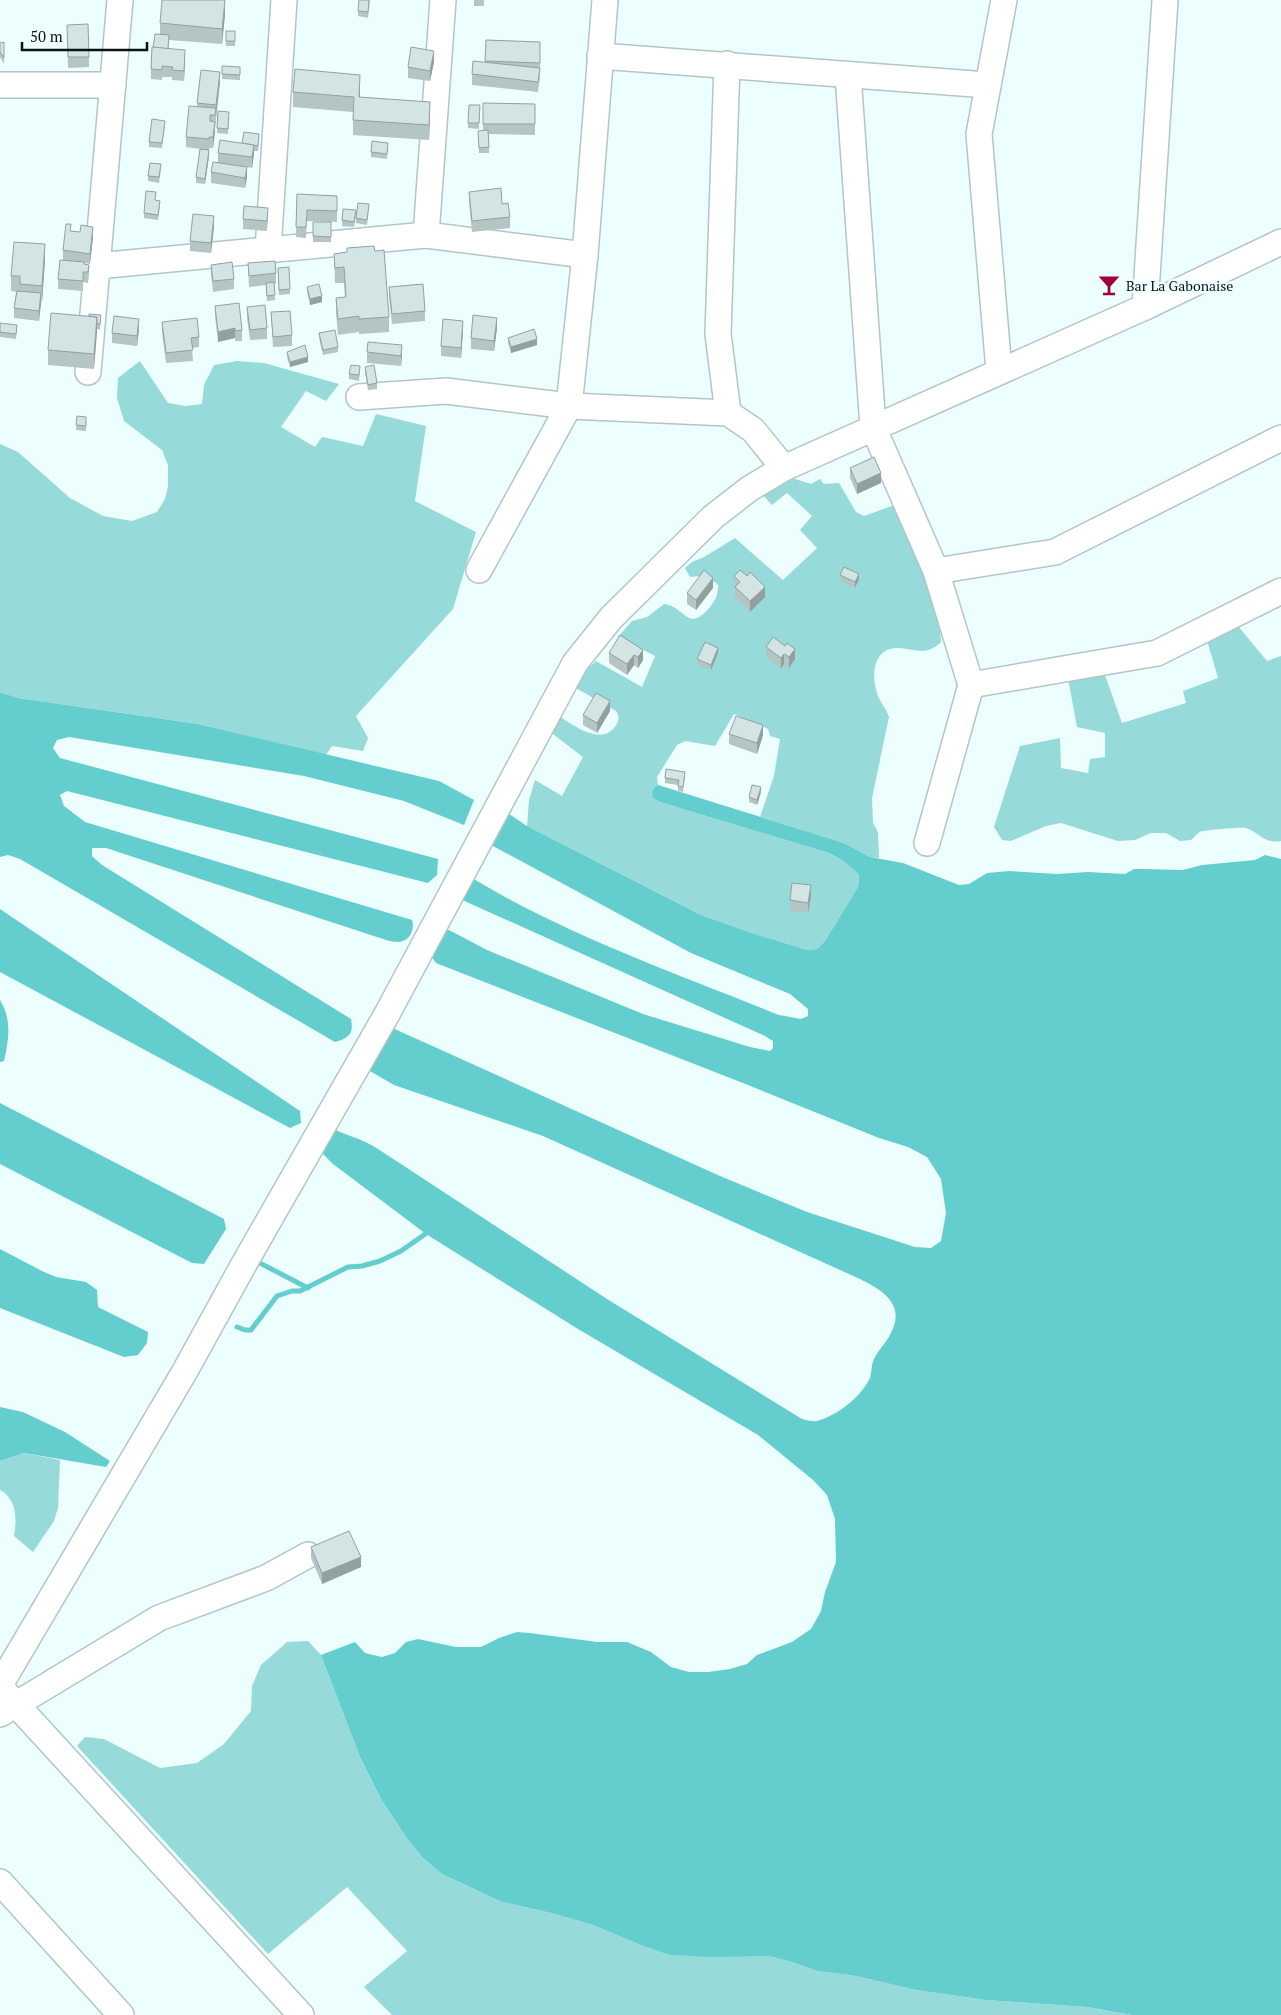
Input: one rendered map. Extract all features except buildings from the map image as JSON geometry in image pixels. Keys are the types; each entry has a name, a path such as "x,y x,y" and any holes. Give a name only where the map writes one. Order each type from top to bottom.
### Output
{"street":[{"path":"88,372 120,0"},
{"path":"268,250 284,0"},
{"path":"426,235 442,0"},
{"path":"479,570 569,406 585,255 605,0"},
{"path":"999,372 979,134 1004,0"},
{"path":"1145,307 1165,0"},
{"path":"600,56 988,85"},
{"path":"727,64 718,334 728,413"},
{"path":"848,75 873,427 936,571 972,685 927,843"},
{"path":"0,85 113,85"},
{"path":"97,266 426,235 585,255"},
{"path":"4,1698 244,1264 387,1014 575,663 611,618 713,517 749,489 784,468 873,427 1278,250"},
{"path":"359,397 446,391 569,406 728,413 753,430 784,468"},
{"path":"936,571 1055,552 1281,438"},
{"path":"972,685 1157,653 1281,591"},
{"path":"4,1698 159,1618 251,1584 308,1555"},
{"path":"4,1698 301,2015"},
{"path":"0,1882 121,2015"}],"shaded area":[{"path":"140,361 168,403 186,406 202,404 204,385 214,365 237,361 264,363 339,384 326,401 306,391 281,427 315,447 322,437 363,446 376,414 426,426 415,501 476,532 453,609 356,716 368,738 363,751 332,746 326,755 198,724 18,698 0,692 0,444 18,452 70,498 103,516 132,521 157,512 165,499 168,486 168,465 162,450 124,421 117,398 118,378"},
{"path":"792,478 811,484 820,479 824,484 839,483 856,512 864,516 900,503 938,578 941,642 928,650 922,651 903,648 890,649 880,656 875,668 874,681 877,693 889,717 872,798 873,823 878,832 879,858 870,857 844,843 760,817 774,776 780,739 770,736 768,729 734,714 715,746 685,741 677,745 657,777 658,785 653,789 660,802 829,853 856,871 859,875 858,887 825,941 817,949 807,950 701,915 527,826 529,800 535,780 562,796 583,757 545,728 555,714 593,734 601,735 608,733 618,722 616,711 567,683 580,661 591,666 596,661 642,687 655,656 618,637 632,621 647,617 664,604 672,606 691,619 702,615 710,607 718,592 718,585 706,577 690,577 685,568 692,562 735,538 783,580 817,548 800,530 812,516 787,493 772,505 762,494"},
{"path":"1233,620 1267,661 1281,656 1281,841 1266,840 1251,830 1243,828 1203,831 1191,840 1180,841 1166,833 1151,833 1135,840 1118,841 1061,823 1046,826 1011,841 1002,840 994,827 1020,746 1060,738 1061,768 1088,773 1090,759 1105,757 1105,733 1077,727 1068,678 1105,675 1122,723 1186,703 1183,691 1218,678 1206,637"},
{"path":"0,692 18,698 198,724 439,781 474,800 464,825 404,801 304,776 69,737 57,740 53,748 60,758 438,859 437,875 428,883 67,791 60,795 64,806 85,822 412,920 412,931 406,940 398,942 389,941 106,848 92,848 92,856 102,865 351,1019 352,1028 349,1035 335,1042 20,859 8,855 0,857"},
{"path":"658,785 844,843 870,857 903,863 959,885 969,884 987,873 1009,871 1057,874 1088,872 1125,874 1134,869 1183,870 1202,865 1255,860 1265,855 1281,859 1281,2015 1132,2015 1087,2007 986,2000 916,1990 856,1976 817,1971 769,1956 714,1957 669,1955 593,1925 502,1902 442,1874 422,1857 406,1837 381,1799 360,1757 321,1655 355,1642 365,1653 382,1657 395,1653 406,1642 418,1639 456,1647 481,1647 517,1632 597,1642 627,1642 651,1652 671,1667 689,1672 730,1669 747,1664 757,1655 792,1642 811,1629 821,1611 825,1592 836,1562 835,1519 827,1495 813,1480 758,1435 578,1329 426,1234 333,1164 320,1151 329,1127 375,1147 607,1299 802,1419 815,1421 833,1415 854,1399 870,1378 872,1364 891,1333 896,1314 894,1306 883,1293 860,1279 543,1136 394,1085 363,1067 388,1026 720,1176 807,1212 915,1247 931,1248 941,1241 946,1213 941,1179 927,1157 908,1147 879,1138 436,963 433,959 431,947 438,930 449,930 487,950 643,1014 750,1047 770,1051 773,1048 773,1041 765,1036 460,899 472,878 546,918 622,952 779,1015 801,1019 808,1016 808,1009 790,994 691,953 493,846 486,837 506,812 527,826 701,915 807,950 817,949 825,941 858,887 859,875 852,868 829,853 660,802 652,797 653,789"},
{"path":"0,909 300,1111 301,1123 290,1128 0,972"},
{"path":"0,1000 8,1022 8,1030 4,1061 0,1062"},
{"path":"0,1103 224,1219 226,1229 204,1264 192,1263 0,1164"},
{"path":"0,1249 56,1277 86,1282 97,1290 98,1307 148,1332 147,1343 138,1355 124,1357 0,1308"},
{"path":"0,1407 23,1412 65,1432 110,1461 106,1467 24,1453 0,1461"},
{"path":"24,1453 60,1460 58,1508 54,1521 33,1552 14,1536 15,1516 13,1504 6,1494 0,1490 0,1461"},
{"path":"308,1641 321,1655 360,1757 381,1799 406,1837 422,1857 442,1874 502,1902 593,1925 669,1955 769,1956 817,1971 856,1976 916,1990 986,2000 1087,2007 1132,2015 392,2015 364,1987 407,1951 347,1887 268,1954 77,1746 85,1737 104,1739 160,1768 197,1763 224,1744 251,1711 252,1686 261,1665 287,1642"}],"waterway":[{"path":"237,1327 251,1330 277,1296 292,1291 300,1291 348,1267 362,1266 380,1261 401,1251 431,1230"},
{"path":"254,1260 308,1288"}],"place":[{"name":"Bar La Gabonaise","path":"1109,285"}]}
